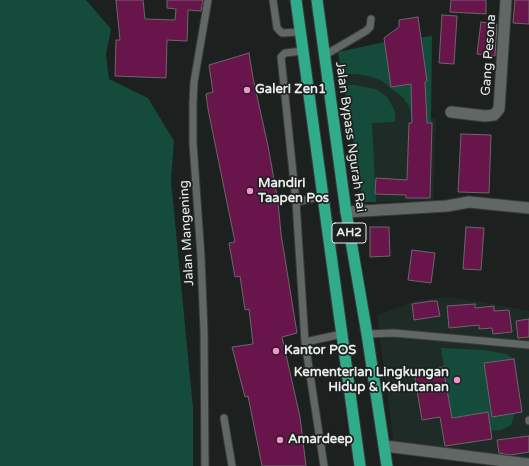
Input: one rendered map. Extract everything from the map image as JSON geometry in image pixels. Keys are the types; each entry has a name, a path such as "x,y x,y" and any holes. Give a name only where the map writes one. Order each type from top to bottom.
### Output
{"highway":[{"name":"AH2","path":"296,0 360,466"},
{"name":"Jalan Bypass Ngurah Rai","path":"317,0 346,212 388,466"}],"street":[{"name":"Gang Pesona","path":"451,112 485,116 494,115 499,108 506,0"},
{"path":"346,212 447,206 469,202 529,208"},
{"path":"385,446 529,464"}],"lane":[{"name":"Jalan Mangening","path":"205,466 202,256 193,143 193,103 194,82 208,0"},
{"path":"273,0 277,28 282,33 300,32"},
{"path":"325,55 366,31 370,27 371,19"},
{"path":"303,51 285,53 281,57 296,202 305,342 324,466"},
{"path":"296,202 323,196"},
{"path":"305,342 342,334"},
{"path":"367,334 394,334 529,345"},
{"path":"224,418 232,466"}],"shaded area":[{"path":"432,36 431,119 436,119 433,200 363,202 338,52 385,42"},
{"name":"Kementerian Lingkungan Hidup & Kehutanan","path":"445,297 529,311 529,460 394,444 377,316 415,301"}],"green space":[{"path":"0,0 86,0 111,29 106,54 109,79 148,98 174,141 171,181 193,408 193,466 0,466"},
{"path":"432,36 432,123 412,123 409,106 403,98 382,81 357,74 342,74 338,52 385,42"},
{"path":"344,85 355,85 376,89 387,97 395,111 395,122 372,123 376,202 363,202"},
{"path":"441,348 484,350 506,354 514,359 484,363 492,416 515,413 511,425 501,430 491,431 488,412 449,418 451,415"}],"building":[{"path":"116,0 143,0 145,19 175,20 176,9 167,8 167,0 203,0 201,11 188,10 187,41 167,40 166,78 115,76 116,40 120,40"},
{"path":"451,0 486,0 486,14 450,12"},
{"path":"515,0 529,0 529,24 513,23"},
{"path":"442,15 457,16 454,64 439,63"},
{"path":"418,17 427,81 425,82 427,123 432,123 430,198 406,198 406,195 375,194 376,178 407,180 409,123 412,123 411,84 391,87 384,38 399,27 399,20"},
{"path":"481,22 497,24 495,56 477,54"},
{"path":"249,53 278,202 281,234 297,333 282,337 300,417 306,466 262,466 248,396 245,397 232,347 253,344 249,309 245,310 240,276 235,277 229,243 235,242 206,94 213,92 209,65"},
{"path":"461,134 491,135 489,193 458,192"},
{"path":"370,227 389,227 390,256 370,257"},
{"path":"466,227 484,228 481,270 463,269"},
{"path":"412,250 435,253 431,283 408,280"},
{"path":"437,301 440,316 414,320 412,304"},
{"path":"475,304 475,308 494,306 494,311 509,310 512,332 493,334 492,328 479,329 479,325 449,328 447,306"},
{"path":"529,319 529,337 518,338 516,321"},
{"path":"514,359 522,412 492,417 484,363"},
{"path":"443,367 452,418 488,412 492,439 445,446 440,417 422,420 414,372"},
{"path":"529,436 529,452 510,455 499,453 497,440"}],"place":[{"name":"Galeri Zen1","path":"247,90"},
{"name":"Mandiri Taapen Pos","path":"250,191"},
{"name":"Kantor POS","path":"276,351"},
{"name":"Kementerian Lingkungan Hidup & Kehutanan","path":"457,380"},
{"name":"Amardeep","path":"280,440"}]}
